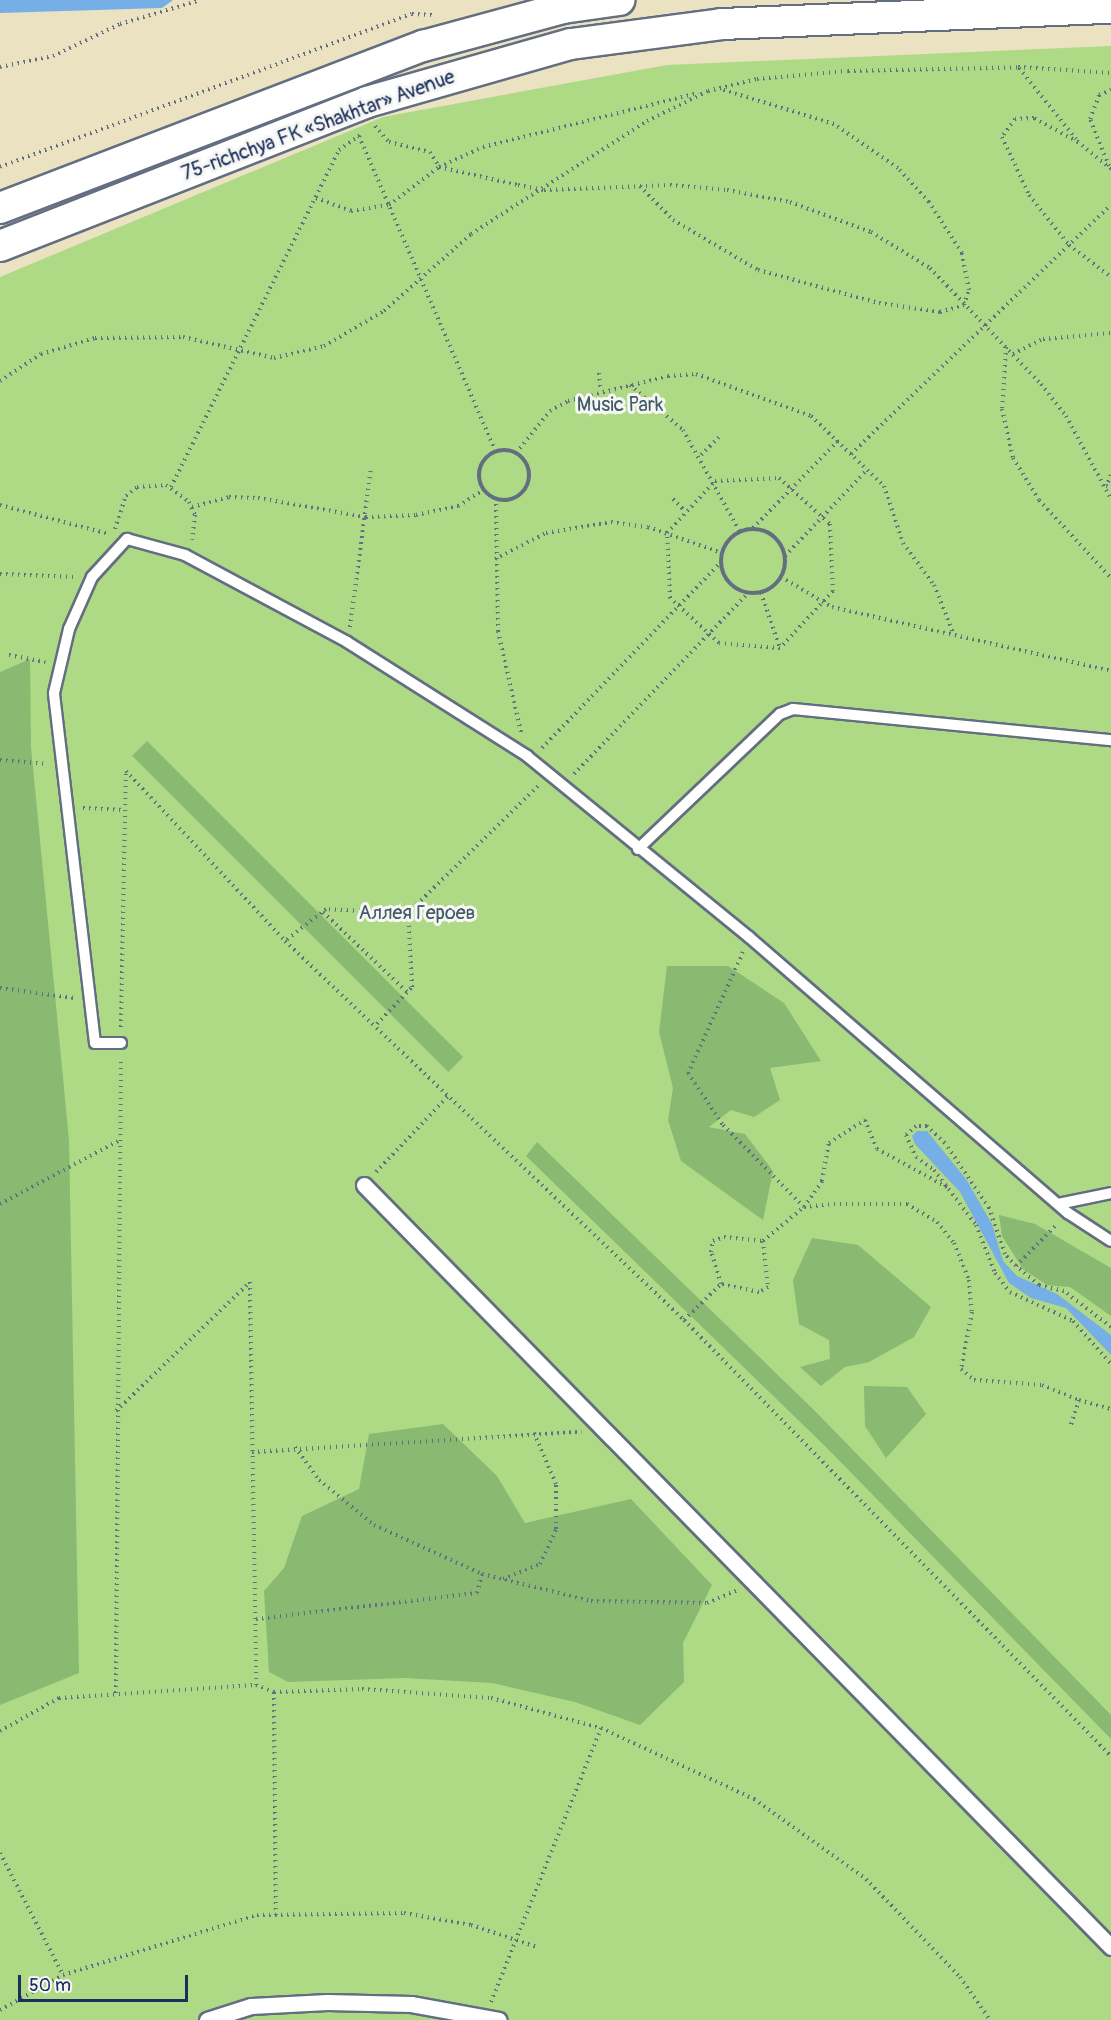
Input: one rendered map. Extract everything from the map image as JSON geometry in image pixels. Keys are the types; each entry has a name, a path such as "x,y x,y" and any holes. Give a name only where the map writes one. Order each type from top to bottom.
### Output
{"main road":[{"name":"75-richchya FK «Shakhtar» Avenue","path":"0,208 460,36 563,8 619,0"},
{"name":"75-richchya FK «Shakhtar» Avenue","path":"0,246 571,45 722,24 1111,8"}],"street":[{"path":"364,1185 751,1584 1111,1947"},
{"path":"207,2020 251,2006 327,2002 411,2004 493,2018"}],"lane":[{"path":"121,1043 94,1043 54,693 69,629 93,577 127,539 184,555 347,642 529,758 749,938 1068,1213 1111,1241"},
{"path":"638,849 780,714 793,709 1111,740"},
{"path":"1058,1204 1111,1193"}],"path":[{"path":"0,67 52,56 120,24 201,0"},
{"path":"0,167 412,14 447,15 460,36"},
{"path":"1018,67 1078,142 1110,169"},
{"path":"316,198 351,211 389,205 439,167 483,147 757,79 848,71 1018,67 1111,73"},
{"path":"718,88 834,124 898,168 929,202 962,253 968,271 964,305"},
{"path":"1110,169 1090,119 1099,95 1111,90"},
{"path":"0,381 41,354 95,338 183,337 244,348 274,358 324,346 376,317 418,276 471,234 544,190 647,121 708,91"},
{"path":"171,487 244,348 339,150 359,136 371,114 389,141 430,152 439,167 544,190 640,186 727,190 823,212 908,252 986,325 1066,416 1108,487 1111,499"},
{"path":"1078,142 1025,116 1009,124 1002,137 1029,195 1069,245 1111,277"},
{"path":"359,136 495,451"},
{"path":"640,186 673,220 758,270 879,303 940,312 964,305"},
{"path":"851,454 1111,205"},
{"path":"1013,354 1043,339 1111,333"},
{"path":"1006,347 1002,409 1013,458 1052,516 1111,578"},
{"path":"599,373 601,391"},
{"path":"516,453 550,411 601,391 696,374 811,416 867,470 893,501 903,543 934,585 954,635"},
{"path":"630,385 654,401 701,455 740,532"},
{"path":"701,455 719,437"},
{"path":"529,758 679,606 720,562 722,553 740,532 753,529 838,441"},
{"path":"495,451 516,453 527,463 527,485 515,497 495,498 484,490 481,464 495,451"},
{"path":"347,642 366,517 371,467"},
{"path":"784,556 867,470"},
{"path":"1108,487 1111,475"},
{"path":"779,478 830,524 832,591 780,648 719,643 670,598 667,533 715,481 779,478"},
{"path":"114,536 126,496 152,484 171,487 192,507 195,528 184,555"},
{"path":"192,507 228,498 258,498 366,517 458,506 484,490"},
{"path":"495,498 498,631 529,758"},
{"path":"673,499 686,512"},
{"path":"0,505 127,539"},
{"path":"495,559 546,533 589,522 631,524 667,533 722,553"},
{"path":"720,562 728,582 748,593 761,592 781,578 784,556 778,541 753,529"},
{"path":"0,574 93,577"},
{"path":"781,578 823,602 1111,671"},
{"path":"761,592 780,648"},
{"path":"562,786 748,593"},
{"path":"9,655 60,664"},
{"path":"0,760 62,766"},
{"path":"116,1693 116,1411 126,771 285,941 377,1024 684,1320 1111,1756"},
{"path":"285,941 324,912 408,913 549,776"},
{"path":"67,807 124,810"},
{"path":"324,912 406,992"},
{"path":"377,1024 412,987 408,913"},
{"path":"749,938 688,1073 723,1125 804,1207"},
{"path":"0,988 90,1000"},
{"path":"364,1185 449,1095"},
{"path":"720,1284 711,1252 713,1241 763,1241 804,1207 822,1181 829,1143 865,1120 877,1149 949,1188"},
{"path":"1111,1327 1064,1291 1039,1285 1016,1266 972,1180 945,1143 927,1126 916,1126 906,1135 916,1157 949,1188 976,1225 995,1273 1010,1292 1072,1321 1111,1364"},
{"path":"0,1204 120,1140"},
{"path":"804,1207 867,1200 907,1204 937,1222 954,1243 969,1280 972,1312 961,1369 967,1377 1042,1385 1079,1400 1111,1409"},
{"path":"1016,1266 1068,1213"},
{"path":"720,1284 759,1292 768,1287 763,1241"},
{"path":"116,1411 250,1282 256,1685"},
{"path":"684,1320 720,1284"},
{"path":"1070,1427 1079,1400"},
{"path":"252,1452 295,1447 534,1433 603,1432"},
{"path":"502,1579 540,1564 556,1529 556,1484 534,1433"},
{"path":"295,1447 319,1480 374,1525 482,1574 591,1601 707,1603 751,1584"},
{"path":"256,1619 477,1593 482,1574"},
{"path":"0,1731 59,1698 256,1685 274,1692 362,1689 491,1698 601,1728 754,1798 866,1879 960,1977 990,2020"},
{"path":"274,1692 276,1915"},
{"path":"493,2018 516,1937 601,1728"},
{"path":"0,1853 63,1975"},
{"path":"0,2010 63,1975 257,1915 404,1913 516,1937 537,1947"}],"green space":[{"path":"1111,46 1111,2020 0,2020 0,277 383,117 667,65"},
{"path":"30,659 31,747 69,1140 79,1673 0,1705 0,672"},
{"path":"147,741 463,1057 448,1072 132,756"},
{"path":"667,966 728,966 784,1003 821,1061 770,1068 780,1100 754,1117 731,1110 709,1127 745,1134 773,1171 763,1220 681,1161 668,1120 673,1088 659,1032"},
{"path":"537,1142 814,1410 1111,1715 1111,1739 827,1448 526,1156"},
{"path":"999,1215 1035,1224 1111,1268 1111,1316 1070,1287 1047,1285 1023,1269 1002,1236"},
{"path":"812,1238 858,1245 931,1307 914,1337 869,1362 845,1367 821,1386 800,1367 830,1359 829,1340 799,1324 793,1280"},
{"path":"864,1386 907,1387 926,1414 886,1458 865,1426"},
{"path":"443,1424 497,1476 525,1523 631,1499 712,1585 683,1643 684,1682 640,1725 575,1702 492,1683 405,1678 288,1682 269,1672 264,1591 284,1568 302,1516 359,1489 369,1434"}],"water":[{"path":"0,0 173,0 162,8 0,13"},
{"path":"917,1131 927,1131 966,1179 992,1224 1003,1261 1017,1276 1057,1294 1111,1335 1111,1355 1066,1308 1031,1298 1009,1283 960,1192 915,1144 912,1136"}],"park label":[{"name":"Music Park","path":"620,404"},
{"name":"Аллея Героев","path":"417,912"}]}
